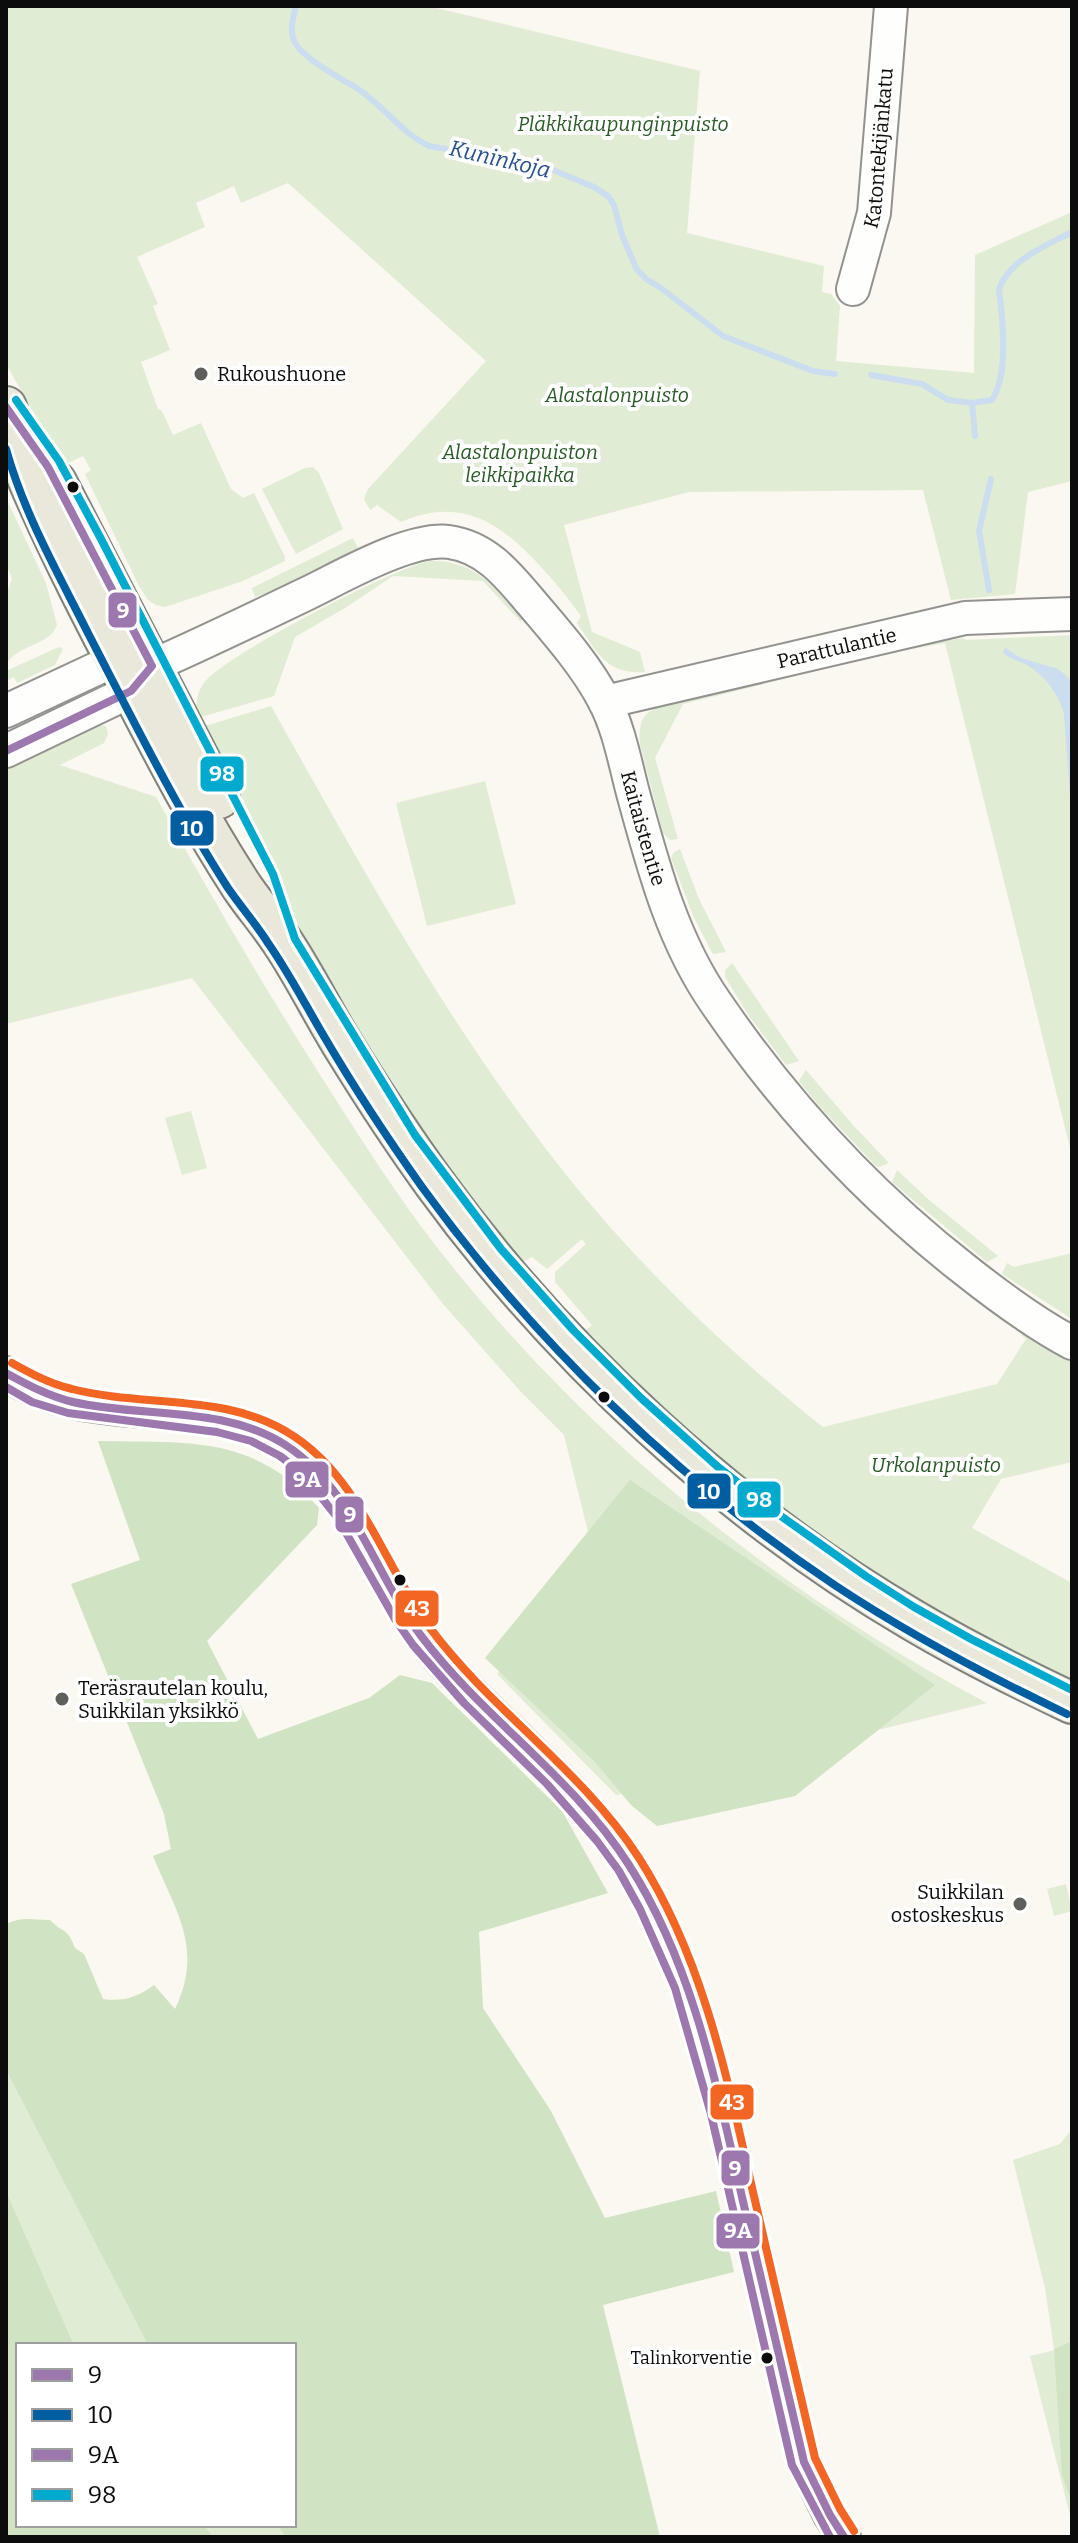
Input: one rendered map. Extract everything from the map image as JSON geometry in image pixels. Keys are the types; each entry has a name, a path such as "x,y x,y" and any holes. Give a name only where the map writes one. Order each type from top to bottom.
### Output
{"main road":[{"path":"7,409 48,467 176,775 243,887 284,944 351,1059 438,1188 492,1257 633,1407 722,1486 860,1587 965,1650 1072,1703"}],"street":[{"name":"Katontekijänkatu","path":"853,289 874,213 891,6"},
{"name":"Kaitaistentie","path":"133,672 413,546 449,542 484,555 510,576 573,654 605,702 619,742 656,880 679,938 722,1012 773,1081 816,1132 911,1226 997,1295 1072,1343"},
{"name":"Parattulantie","path":"605,702 965,618 1072,614"},
{"path":"6,711 19,703 133,672"},
{"path":"6,751 133,672"},
{"path":"6,1373 40,1392 75,1403 189,1415 225,1422 285,1444 320,1475 340,1501 396,1597 439,1659 572,1792 603,1829 649,1899 681,1973 716,2081 804,2462 844,2537"}],"green space":[{"name":"Alastalonpuisto","path":"6,6 428,6 700,71 687,233 824,266 822,292 831,294 840,306 836,361 974,373 975,255 1072,212 1072,481 1028,492 1015,594 951,600 923,490 689,492 564,525 592,632 640,652 645,672 621,670 611,665 590,643 577,623 581,616 557,585 527,552 495,527 462,513 443,512 401,522 377,505 370,510 364,499 368,489 486,361 288,183 241,203 234,186 196,203 205,227 137,257 158,304 153,306 170,350 141,362 158,409 162,411 173,435 201,423 231,489 243,498 254,493 285,557 285,561 243,581 165,607 156,605 148,600 139,586 85,474 91,470 83,456 68,463 36,417 6,364"},
{"path":"313,467 319,473 343,529 296,554 262,489"},
{"path":"6,498 46,583 57,625 47,638 17,653 6,665 6,595 12,579 6,563"},
{"path":"353,538 360,552 327,571 255,597 252,588"},
{"path":"430,561 472,570 502,596 522,619 521,622 483,581 393,576 295,637 274,696 197,718 201,687 242,653 348,595 411,567"},
{"path":"1072,635 1072,1156 945,643 889,653 683,704 655,758 678,839 670,840 663,833 640,744 640,732 643,718 656,708 896,649 962,638"},
{"path":"59,647 63,649 55,665 17,683 14,677 6,681 6,671"},
{"name":"Urkolanpuisto","path":"271,706 367,876 435,988 507,1097 577,1188 642,1261 711,1331 785,1396 823,1427 997,1384 1026,1339 1022,1333 1072,1362 1072,1462 1001,1479 972,1528 1072,1583 1072,1685 946,1625 702,1453 584,1332 592,1325 555,1282 555,1272 586,1244 582,1239 547,1269 532,1257 523,1262 506,1248 453,1186 311,957 192,730"},
{"path":"97,725 106,726 108,734 104,743 60,765 156,797 266,988 387,1179 478,1298 541,1368 607,1433 677,1495 750,1553 906,1657 987,1703 616,1795 497,1674 597,1568 564,1435 443,1304 192,978 6,1024 6,766"},
{"path":"485,781 516,904 427,926 396,803"},
{"path":"680,849 699,899 726,952 713,954 694,918 671,858"},
{"path":"732,963 799,1061 786,1065 749,1016 725,977 725,970"},
{"path":"806,1070 889,1163 879,1167 875,1165 819,1106 799,1081"},
{"path":"191,1111 207,1168 182,1175 165,1118"},
{"path":"897,1170 998,1256 987,1262 892,1182"},
{"path":"1072,1253 1072,1319 1002,1274 1007,1263 1014,1267"},
{"path":"98,1441 161,1442 218,1448 244,1455 294,1484 319,1508 317,1525 207,1641 258,1739 369,1698 400,1675 432,1683 562,1811 608,1893 479,1932 483,2008 551,2111 605,2218 716,2191 734,2272 603,2305 660,2537 286,2537 278,2527 296,2527 296,2343 147,2343 6,2070 6,1924 23,1919 50,1920 84,1954 103,1999 130,1998 154,1985 175,2009 183,1987 187,1968 184,1931 153,1856 171,1849 164,1814 71,1584 140,1560"},
{"path":"630,1480 935,1685 795,1796 657,1826 631,1805 596,1763 485,1658"},
{"path":"1066,1884 1072,1911 1054,1916 1047,1889"},
{"path":"6,2070 147,2343 73,2343 6,2191"},
{"path":"1072,2129 1072,2341 1054,2349 1045,2288 1013,2160 1060,2144"},
{"path":"6,2191 73,2343 16,2343 16,2527 206,2527 213,2537 6,2537"},
{"path":"1072,2341 1072,2503 1062,2475 1054,2349"},
{"path":"1072,2346 1072,2523 1030,2356"},
{"path":"206,2527 278,2527 286,2537 213,2537"}],"water":[{"path":"1005,648 1021,658 1058,669 1071,680 1072,822 1062,707 1044,679 1032,668 1010,658 1003,652"}],"waterway":[{"name":"Kuninkoja","path":"296,6 292,34 300,50 361,91 419,141 429,146 546,167 594,187 608,196 614,205 636,268 646,279 723,336 813,371 835,374"},
{"name":"Kuninkoja","path":"871,375 922,384 948,400 972,403 992,400 1003,362 999,290 1003,280 1029,255 1072,232"},
{"path":"972,403 975,436"},
{"path":"989,590 979,531 991,479"}],"transit line":[{"name":"98","path":"16,400 59,461 100,537 273,874 295,939 415,1135 501,1249 574,1331 641,1398 718,1467 778,1514 914,1607 1072,1690"},
{"name":"9","path":"6,407 48,467 152,666 131,691 6,751"},
{"name":"10","path":"6,449 22,497 54,567 156,763 209,857 276,954 348,1076 397,1151 512,1300 612,1405 720,1501 777,1545 836,1586 921,1638 1067,1714"},
{"name":"43","path":"12,1363 64,1387 100,1395 186,1403 243,1413 295,1437 338,1477 414,1604 454,1658 564,1768 616,1826 661,1896 696,1977 733,2105 815,2458 854,2531"},
{"name":"9","path":"6,1373 73,1402 210,1418 263,1433 287,1446 310,1464 330,1486 362,1535 405,1613 446,1667 607,1833 651,1903 686,1984 712,2068 804,2462 844,2537"},
{"name":"9A","path":"6,1387 32,1402 68,1413 217,1432 251,1441 280,1456 302,1473 337,1517 413,1645 464,1703 547,1784 619,1871 640,1909 675,1988 711,2114 792,2465 830,2537"}],"place":[{"name":"Rukoushuone","path":"201,374"},
{"name":"Teräsrautelan koulu, Suikkilan yksikkö","path":"62,1699"},
{"name":"Suikkilan ostoskeskus","path":"1020,1904"},
{"name":"Talinkorventie","path":"767,2358"}],"park label":[{"name":"Pläkkikaupunginpuisto","path":"623,124"},
{"name":"Alastalonpuiston leikkipaikka","path":"520,464"}]}
